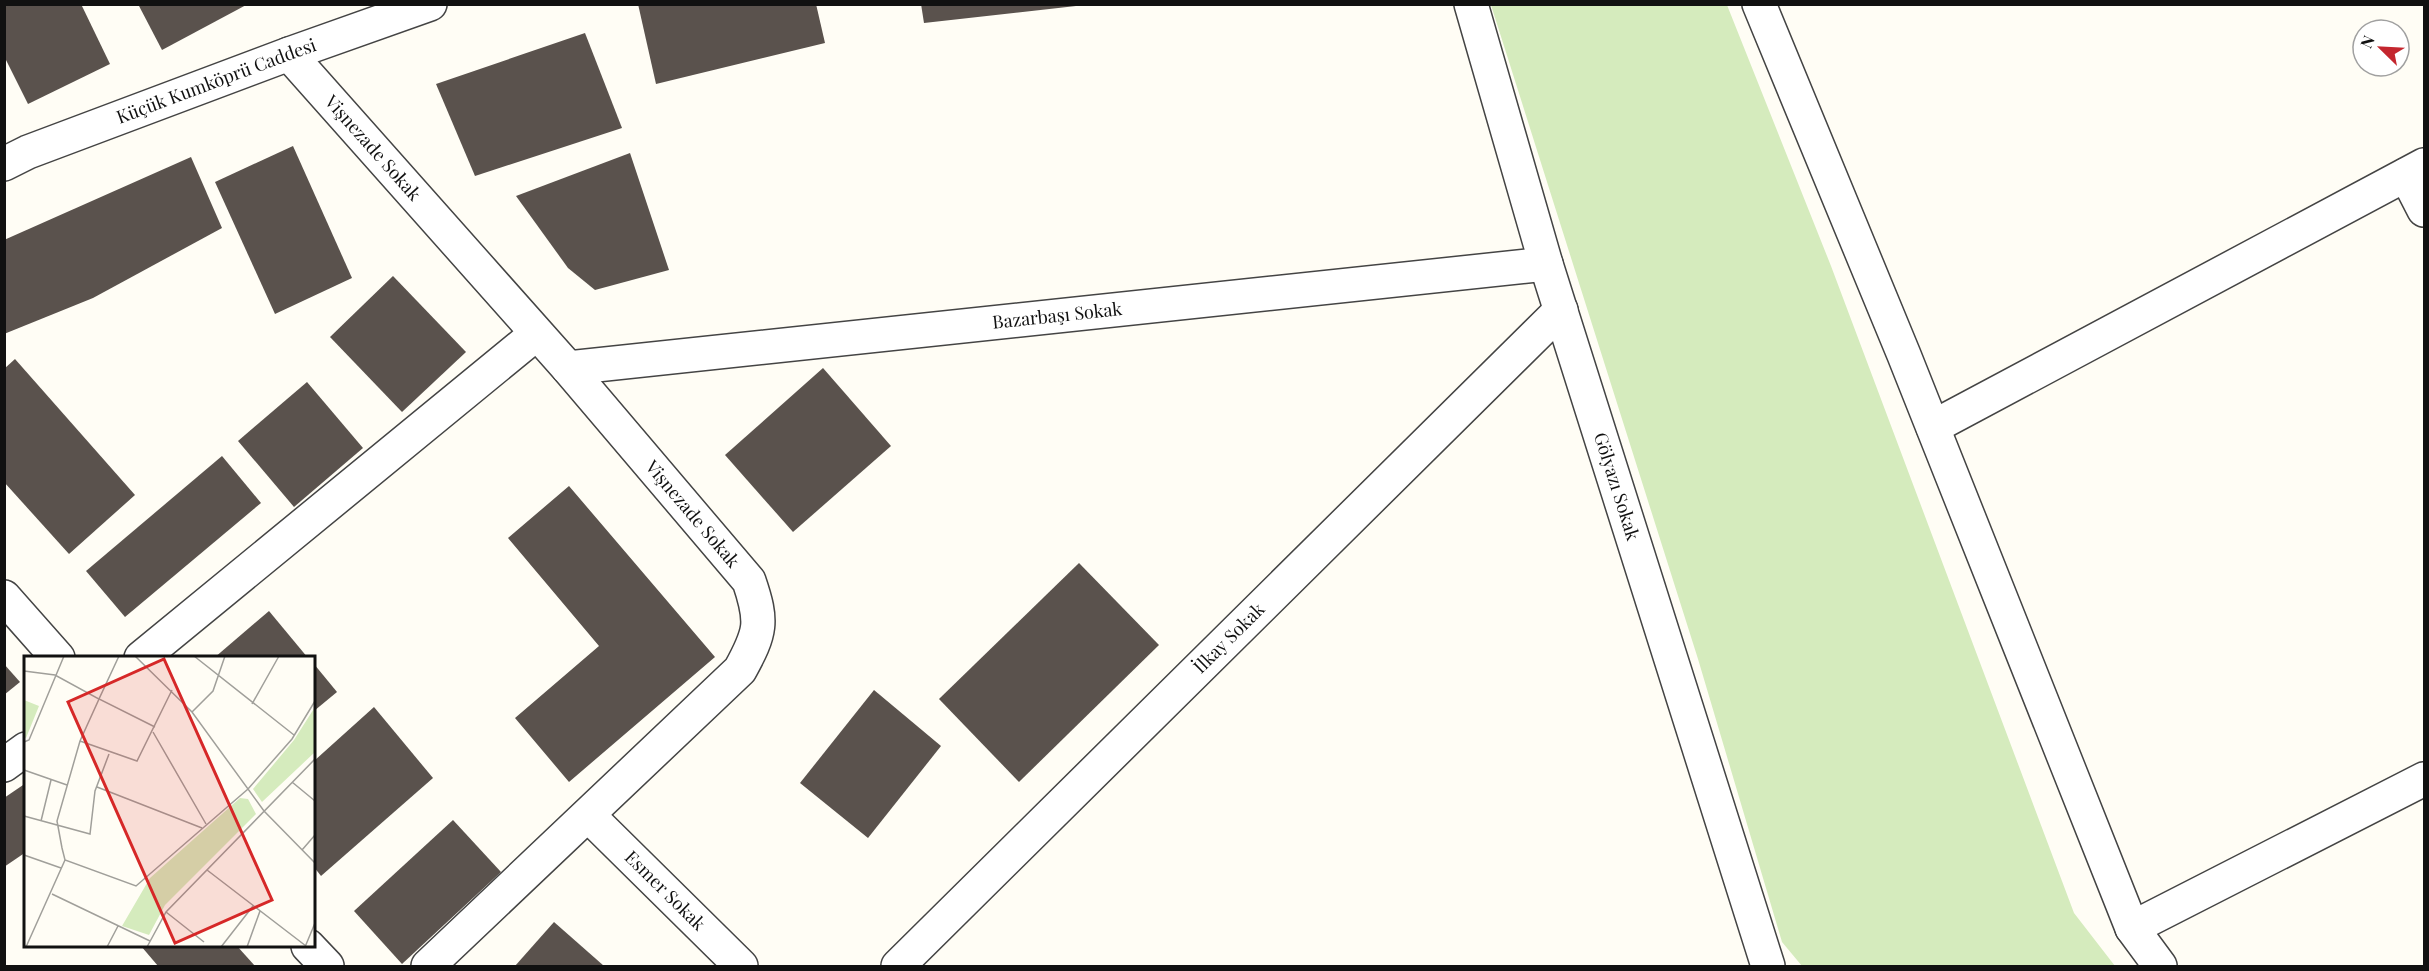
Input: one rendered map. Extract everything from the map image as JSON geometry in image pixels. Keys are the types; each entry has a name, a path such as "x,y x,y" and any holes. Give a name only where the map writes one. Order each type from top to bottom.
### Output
{"street":[{"name":"Küçük Kumköprü Caddesi","path":"4,164 39,148 289,54 430,4"},
{"name":"Gölyazı Sokak","path":"1470,4 1546,264 1768,966"},
{"path":"1759,4 1933,427 2132,928 2160,966"},
{"name":"Vişnezade Sokak","path":"289,54 568,368 749,581 759,611 755,642 740,670 428,966"},
{"path":"1933,427 2415,170 2424,210"},
{"name":"Bazarbaşı Sokak","path":"568,368 1546,264"},
{"name":"İlkay Sokak","path":"898,966 1561,310"},
{"path":"142,656 536,334"},
{"path":"4,597 57,656"},
{"path":"4,765 24,750"},
{"path":"2132,928 2424,779"},
{"name":"Esmer Sokak","path":"588,815 741,966"},
{"path":"310,947 327,966"}],"green space":[{"path":"1491,5 1727,5 1831,266 2074,913 2115,966 1802,966 1782,942 1698,659"}],"building":[{"path":"4,4 81,4 110,64 28,104 4,56"},
{"path":"138,4 248,4 162,50"},
{"path":"638,4 816,4 825,43 656,84"},
{"path":"921,4 1075,4 1076,6 924,23"},
{"path":"585,33 622,128 475,176 436,84"},
{"path":"293,146 352,278 275,314 215,182"},
{"path":"630,153 669,270 595,290 568,268 516,196"},
{"path":"191,157 222,228 93,298 4,334 4,240"},
{"path":"393,276 466,352 402,412 330,337"},
{"path":"15,359 135,495 69,554 4,482 4,369"},
{"path":"823,368 891,446 793,532 725,455"},
{"path":"307,382 363,448 294,507 238,441"},
{"path":"222,456 261,503 125,617 86,571"},
{"path":"569,486 715,657 569,782 515,718 599,646 508,538"},
{"path":"1079,563 1159,645 1019,782 939,699"},
{"path":"269,611 306,656 216,656"},
{"path":"4,664 20,682 4,695"},
{"path":"315,665 337,692 315,710"},
{"path":"874,690 941,746 868,838 800,783"},
{"path":"374,707 433,778 321,876 315,868 315,760"},
{"path":"24,784 24,853 4,867 4,798"},
{"path":"453,820 501,872 402,964 354,911"},
{"path":"554,922 604,966 515,966"},
{"path":"142,947 238,947 255,966 158,966"}]}
